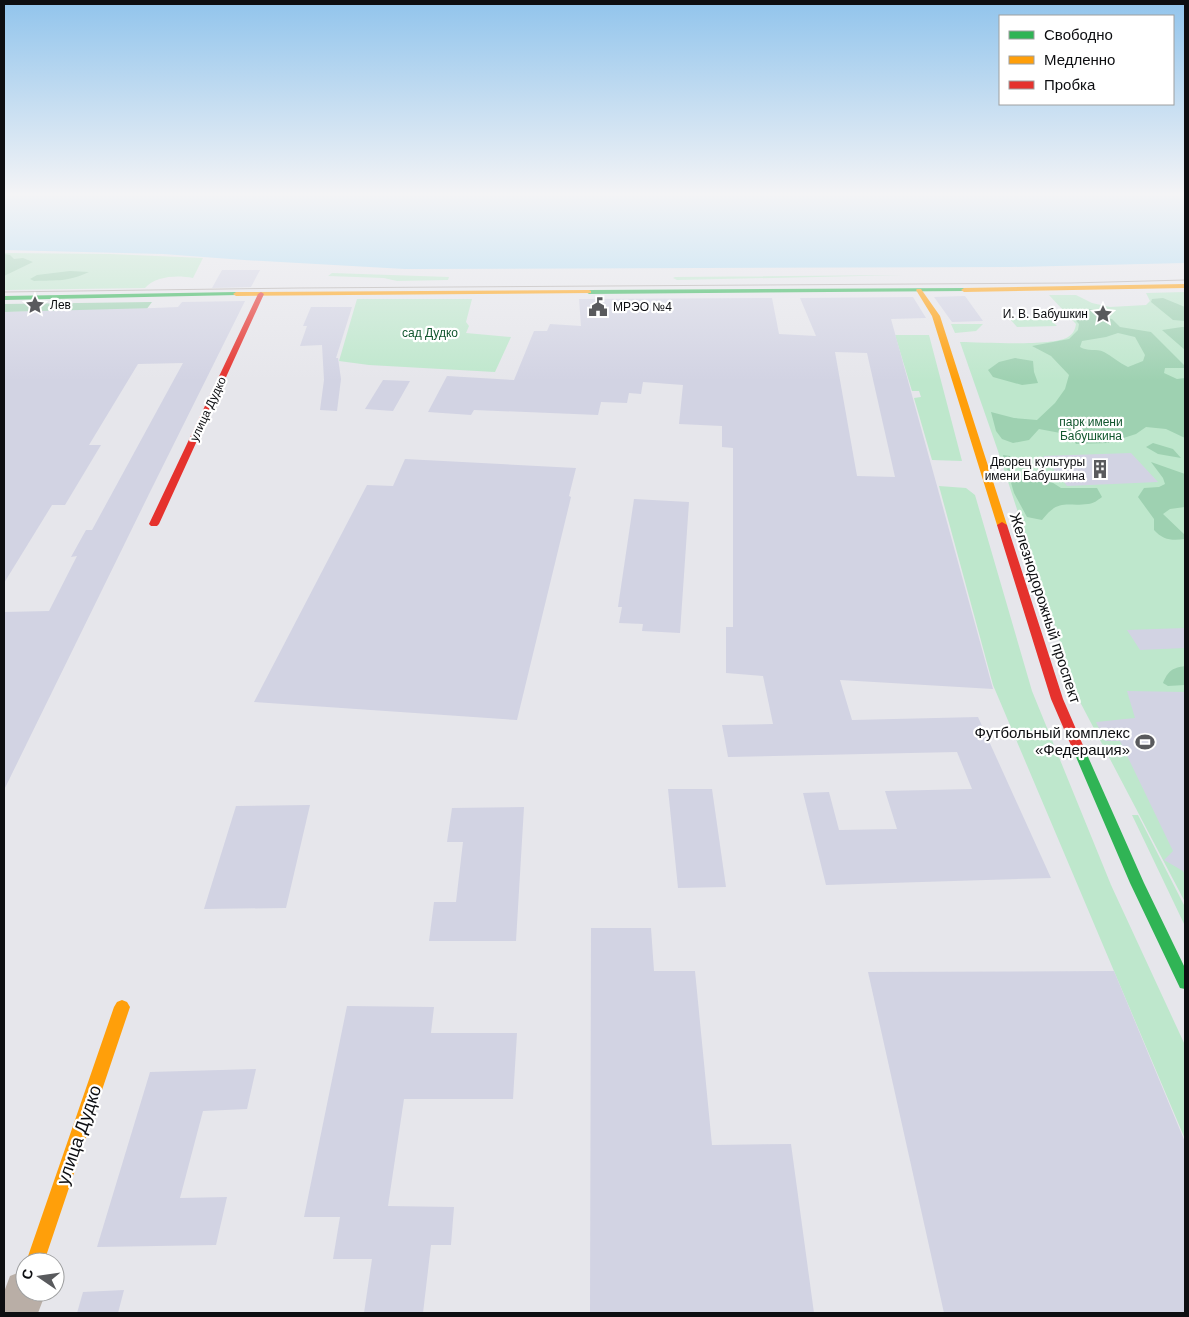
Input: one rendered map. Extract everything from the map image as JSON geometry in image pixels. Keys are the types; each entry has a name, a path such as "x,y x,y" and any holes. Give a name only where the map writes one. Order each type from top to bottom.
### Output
{"street":[{"path":"4,298 1185,286"},
{"name":"Железнодорожный проспект","path":"919,290 936,316 1057,699 1133,874 1185,983"},
{"name":"улица Дудко","path":"154,524 261,294"},
{"name":"улица Дудко","path":"38,1252 122,1008"}],"green space":[{"path":"4,257 203,258 193,278 167,277 155,281 145,288 4,290"},
{"path":"4,257 23,258 33,262 4,276"},
{"path":"70,271 89,272 62,280 34,281 30,279 37,275"},
{"path":"332,273 449,277 448,280 397,281 384,278 328,276"},
{"path":"904,275 677,280 673,278 675,277"},
{"name":"парк имени Бабушкина","path":"1185,292 1185,902 1079,700 998,451 960,342 1033,343 1060,340 1068,337 1074,332 1076,324 1049,295 1076,295 1092,303 1110,307 1146,305 1150,301 1146,293"},
{"path":"1163,298 1185,307 1185,321 1173,320 1151,302 1152,299"},
{"name":"сад Дудко","path":"357,299 472,299 466,322 469,326 466,333 511,337 495,372 369,365 339,361"},
{"path":"152,302 146,310 4,312 4,304"},
{"path":"1097,310 1095,312 1101,317 1112,319 1120,327 1151,332 1185,366 1185,368 1165,368 1164,373 1177,379 1185,378 1185,438 1166,429 1146,427 1136,434 1108,443 1076,444 1071,435 1039,429 1029,440 1013,443 1002,439 996,431 991,412 1014,418 1037,420 1055,403 1065,389 1069,375 1051,356 1032,346 1069,339 1078,330 1079,324 1067,311","holes":["1118,333 1135,337 1145,355 1143,361 1128,367 1104,352 1080,347 1082,341"]},
{"path":"1010,319 1050,319 1057,326 1017,327"},
{"path":"951,324 983,324 976,331 955,333"},
{"path":"1185,327 1185,350 1162,330"},
{"path":"895,335 929,335 962,461 932,460 914,398 921,397 919,391 912,391"},
{"path":"1015,358 1033,361 1038,383 1022,385 993,377 988,370 999,362"},
{"path":"1153,443 1173,449 1181,458 1158,454 1146,447"},
{"path":"1003,455 1010,456 1014,479 1050,481 1061,488 1097,488 1102,497 1090,504 1058,506 1042,520 1027,517 1014,493"},
{"path":"1151,462 1185,474 1185,507 1170,509 1163,514 1185,535 1185,539 1168,539 1157,533 1154,530 1154,519 1138,497 1144,488 1159,487 1165,484 1163,478"},
{"path":"939,486 966,488 975,495 1032,691 1111,885 1185,1045 1185,1139 993,685"},
{"path":"1185,666 1185,685 1168,686 1163,683 1171,671"},
{"path":"1132,815 1138,815 1185,907 1185,926"}],"water":[{"path":"210,257 1185,257 1185,263 1011,267 405,269"}],"building":[{"path":"222,270 260,270 251,287 212,288"},
{"path":"965,296 983,321 952,322 934,297"},
{"path":"913,297 926,318 891,319 993,689 840,680 852,720 978,717 1051,878 826,885 803,793 829,792 839,830 897,829 885,791 972,789 957,752 728,757 722,725 773,724 763,676 726,673 726,627 733,627 733,448 722,447 722,426 679,424 683,385 643,382 641,394 629,393 627,403 601,402 598,415 474,410 471,415 428,412 447,376 514,380 534,331 547,331 550,324 581,326 579,299 772,298 779,334 816,336 800,298","holes":["835,352 867,353 895,477 857,476"]},
{"path":"245,301 4,790 4,612 49,611 77,556 71,557 86,530 92,530 183,363 138,364 89,445 101,445 65,505 52,505 4,583 4,312 178,307 182,302"},
{"path":"311,307 352,307 336,358 338,358 341,379 337,411 320,410 324,380 322,345 300,346 307,326 303,326"},
{"path":"383,380 410,381 393,411 365,409"},
{"name":"Дворец культуры имени Бабушкина","path":"1131,453 1158,482 1067,486 1043,456"},
{"path":"405,459 576,468 569,496 571,497 517,720 254,702 367,485 393,486"},
{"path":"634,499 689,502 680,633 642,631 643,624 619,623 622,607 618,607"},
{"path":"1185,628 1185,648 1140,650 1127,630"},
{"name":"Футбольный комплекс «Федерация»","path":"1127,691 1185,692 1185,875 1183,871 1164,860 1173,851 1120,741 1105,741 1096,722 1135,718"},
{"path":"668,789 712,789 726,887 678,888"},
{"path":"310,805 286,908 204,909 236,806"},
{"path":"524,807 516,941 429,941 434,902 456,902 463,842 447,842 452,808"},
{"path":"591,928 651,928 654,971 695,971 712,1145 791,1144 814,1313 590,1313"},
{"path":"1114,971 1185,1142 1185,1313 944,1313 868,972"},
{"path":"347,1006 434,1007 431,1033 517,1033 513,1099 404,1099 388,1206 454,1207 451,1245 431,1245 423,1313 364,1313 372,1259 333,1259 340,1217 304,1217"},
{"path":"256,1069 247,1109 203,1111 180,1198 227,1197 216,1245 97,1247 150,1072"},
{"path":"124,1290 118,1313 77,1313 83,1292"}],"tram line":[{"path":"4,292 298,288 1070,283 1185,280"}],"traffic: fast":[{"path":"589,292 964,290"},
{"path":"4,298 236,294"},
{"path":"1079,750 1137,883 1185,983"}],"traffic: slow":[{"path":"964,290 1185,286"},
{"path":"919,290 936,316 1002,525"},
{"path":"236,294 589,292"},
{"path":"38,1252 122,1007"}],"traffic: jam":[{"path":"154,524 261,294"},
{"path":"1002,525 1057,699 1079,750"}],"place":[{"name":"Лев","path":"35,305"},
{"name":"МРЭО №4","path":"598,307"},
{"name":"И. В. Бабушкин","path":"1103,314"},
{"name":"Дворец культуры имени Бабушкина","path":"1100,469"},
{"name":"Футбольный комплекс «Федерация»","path":"1145,742"}]}
